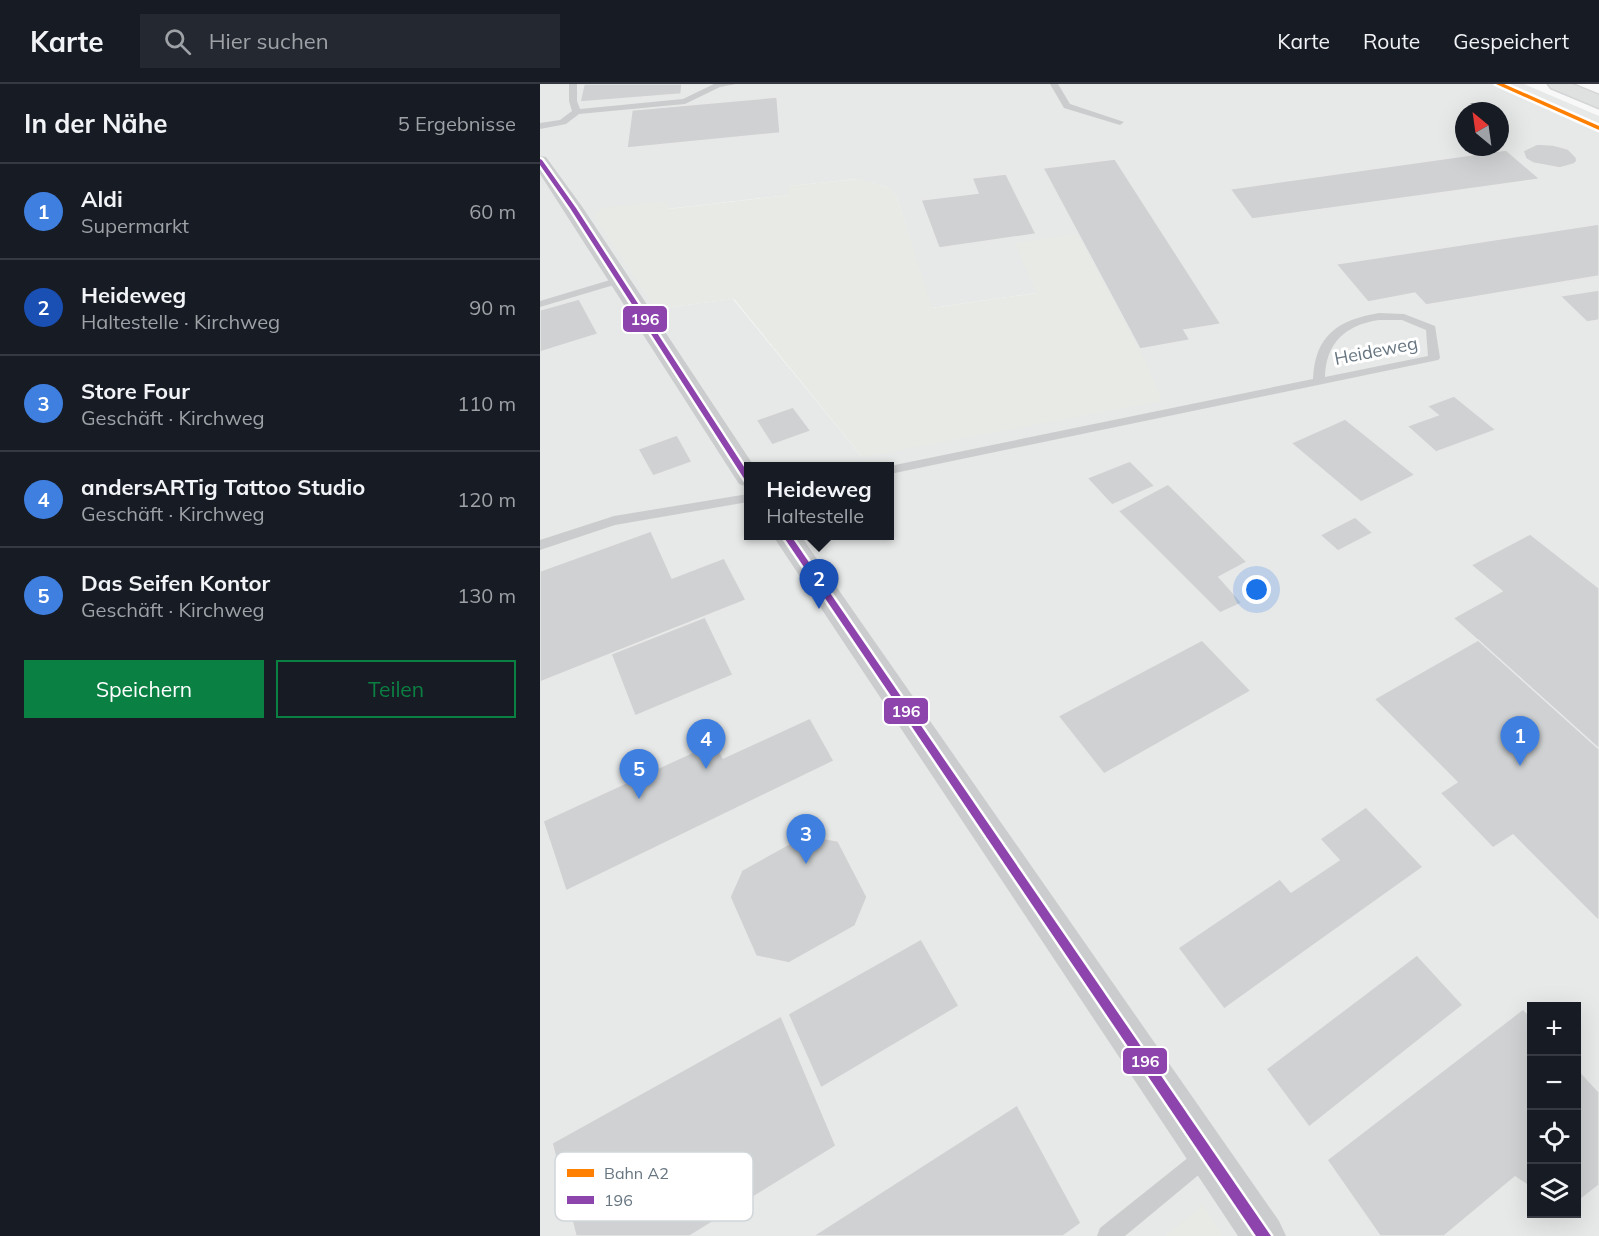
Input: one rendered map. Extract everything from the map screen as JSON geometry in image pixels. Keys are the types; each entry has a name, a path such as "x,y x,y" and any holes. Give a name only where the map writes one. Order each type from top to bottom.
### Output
{"main road":[{"path":"1557,84 1599,102"}],"street":[{"path":"540,161 744,472"},
{"path":"790,540 1264,1236"}],"lane":[{"path":"573,84 573,101 577,112"},
{"path":"540,126 563,122 577,112 685,101 717,85 732,84"},
{"path":"1054,84 1067,106 1120,122"},
{"path":"540,304 620,280"},
{"name":"Heideweg","path":"894,469 1434,358 1431,328 1397,316 1352,322 1327,339 1317,363 1319,381"},
{"path":"540,545 614,521 744,499"},
{"path":"1108,1236 1209,1154"}],"shaded area":[{"path":"540,84 1524,84 1599,116 1599,1236 540,1236","holes":["856,179 887,187 897,197 931,308 1036,293 862,457 733,299 656,309 667,209 789,195 789,186"]},
{"path":"857,179 887,187 897,197 932,308 1036,293 1015,243 1078,234 1140,349 1162,401 862,457 734,299 656,309 594,216 601,208 668,201 668,209 789,195 788,186"},
{"path":"1203,1205 1223,1236 1164,1236 1169,1233"}],"building":[{"path":"584,84 682,84 681,94 580,102"},
{"path":"777,97 780,133 627,148 632,110"},
{"path":"1537,144 1568,149 1577,161 1560,168 1533,163 1526,159 1523,151"},
{"path":"1509,153 1540,179 1252,219 1230,189 1464,156 1509,156"},
{"path":"1115,159 1221,324 1184,330 1190,340 1140,349 1043,168"},
{"path":"1006,174 1036,234 939,248 921,200 978,193 972,178"},
{"path":"1599,224 1599,276 1426,305 1415,293 1368,302 1336,264"},
{"path":"1599,290 1599,320 1587,322 1560,296"},
{"path":"579,299 598,334 540,352 540,310"},
{"path":"1454,396 1496,430 1436,452 1407,426 1438,415 1427,406"},
{"path":"793,407 811,431 772,445 756,420"},
{"path":"1345,419 1415,475 1361,502 1291,443"},
{"path":"677,435 692,462 653,476 638,449"},
{"path":"1130,461 1155,486 1112,505 1087,478"},
{"path":"1168,484 1247,562 1219,577 1242,603 1220,613 1118,511"},
{"path":"1355,517 1373,533 1338,551 1320,535"},
{"path":"651,531 672,578 724,558 746,600 540,682 540,571"},
{"path":"1530,534 1599,588 1599,749 1453,618 1502,591 1471,565"},
{"path":"705,617 733,675 635,716 611,654"},
{"path":"1202,640 1251,691 1104,774 1058,716"},
{"path":"1478,640 1599,749 1599,921 1513,835 1493,848 1440,793 1457,782 1374,699"},
{"path":"810,718 834,761 566,891 543,821 715,742 723,758"},
{"path":"1366,807 1423,867 1224,1009 1178,948 1280,879 1291,892 1339,860 1320,839"},
{"path":"805,835 838,841 867,897 855,926 789,963 756,956 730,897 742,870"},
{"path":"921,939 959,1006 821,1088 788,1014"},
{"path":"1417,955 1463,1005 1309,1127 1266,1069"},
{"path":"1523,1009 1527,1013 1527,1185 1515,1177 1444,1236 1380,1236 1327,1160"},
{"path":"781,1016 836,1146 753,1197 753,1152 555,1152 555,1155 552,1143"},
{"path":"1581,1072 1599,1092 1599,1185 1581,1199"},
{"path":"1017,1105 1081,1223 1063,1236 813,1236"},
{"path":"572,1221 714,1221 690,1236 576,1236"}],"rail line":[{"name":"A2","path":"1499,84 1599,128"}],"transit line":[{"name":"196","path":"540,161 573,208 744,472"},
{"name":"196","path":"790,540 1264,1236"}],"place":[{"name":"Heideweg","path":"819,609"},
{"name":"Aldi","path":"1520,766"},
{"name":"andersARTig Tattoo Studio","path":"706,769"},
{"name":"Das Seifen Kontor","path":"639,799"},
{"name":"Store Four","path":"806,864"}]}
